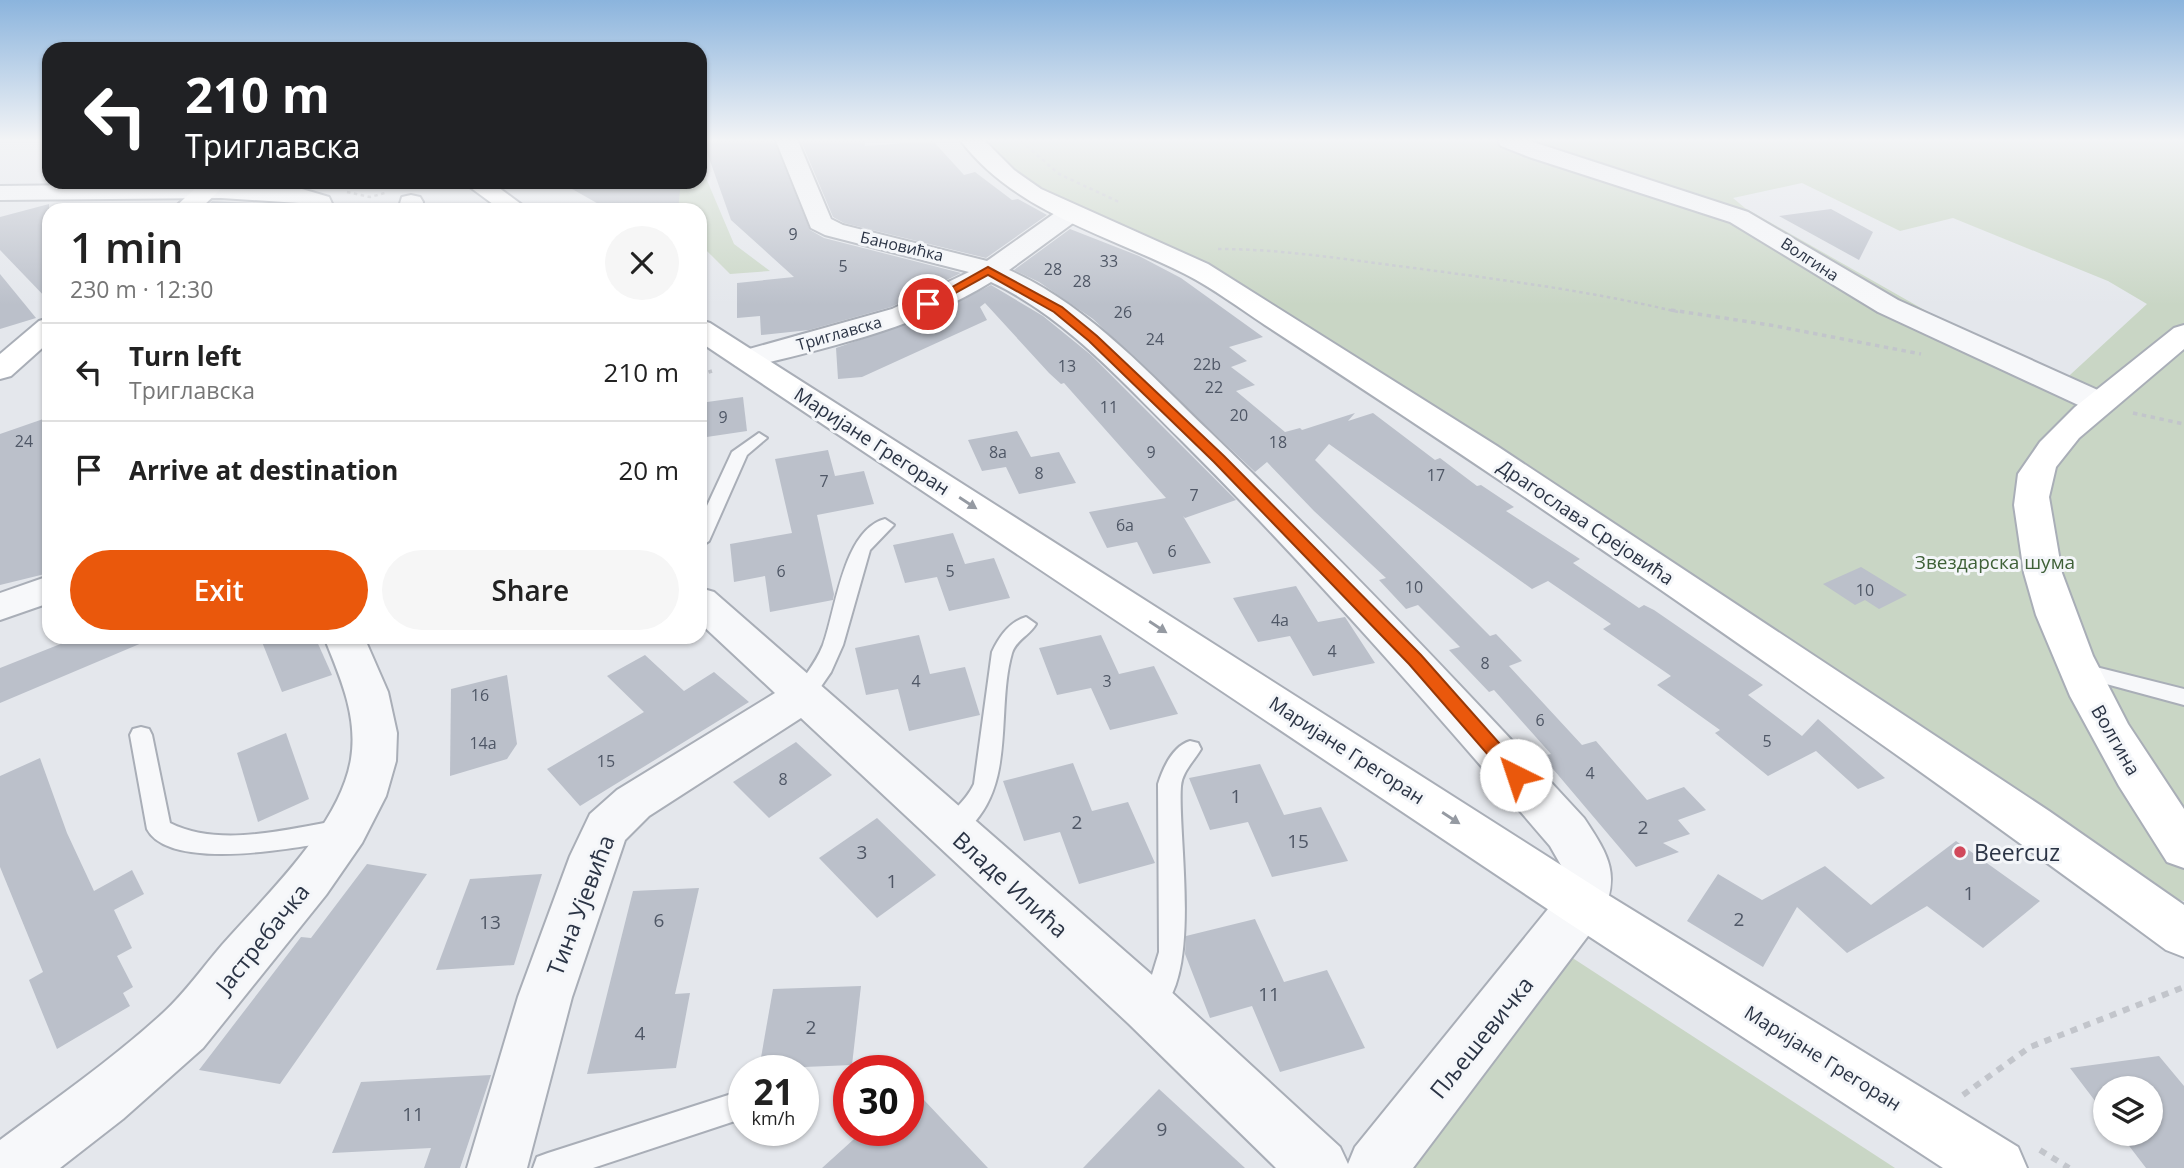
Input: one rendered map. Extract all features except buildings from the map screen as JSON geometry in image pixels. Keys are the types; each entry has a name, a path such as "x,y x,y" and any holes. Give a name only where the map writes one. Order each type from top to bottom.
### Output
{"street":[{"path":"295,196 310,197 320,203"},
{"name":"Бановићка","path":"809,196 820,223 834,230 955,259 988,270"},
{"name":"Драгослава Срејовића","path":"1038,196 1198,270 1485,453 2032,825 2184,934"},
{"name":"Волгина","path":"1677,196 1739,216 1888,306 2116,408"},
{"name":"Триглавска","path":"746,359 889,318 952,293 1071,213"},
{"path":"988,270 1045,300 1093,338 1219,459 1415,660 1567,832 1583,857 1591,879 1583,905"},
{"path":"0,370 42,333"},
{"name":"Маријане Грегоран","path":"707,334 1583,905 1997,1168"},
{"name":"Волгина","path":"2184,334 2116,408 2060,440 2038,469 2031,502 2039,560 2076,669 2137,778 2184,848"},
{"path":"0,607 42,592"},
{"name":"Владе Илића","path":"707,607 1148,1006 1319,1168"},
{"name":"Јастребачка","path":"12,1168 103,1099 184,1030 309,880 345,829 363,796 373,761 375,733 367,692 347,644"},
{"name":"Тина Ујевића","path":"497,1168 545,997 594,856 607,828 634,803 803,695"},
{"name":"Пљешевичка","path":"1376,1168 1583,905"}],"lane":[{"path":"707,525 740,452 759,438"},
{"path":"803,695 821,672 833,645 860,548 885,525"},
{"path":"951,830 974,808 985,784 1002,652 1008,640 1026,624"},
{"path":"2076,669 2184,697"},
{"path":"141,735 159,829 173,839 204,844 240,842 345,829"},
{"path":"1148,1006 1163,984 1172,952 1169,784 1174,770 1190,749"},
{"path":"548,1168 728,1109"}],"path":[{"path":"1105,196 1121,203"},
{"path":"1216,248 1265,249 1542,285 1615,297 1693,316 1770,325 1934,355"},
{"path":"2116,408 2184,424"},
{"path":"1961,1097 2030,1047 2184,987"}],"green space":[{"path":"664,196 713,196 734,244 770,271 730,274 707,251 707,203 672,203"},
{"name":"Звездарска шума","path":"1051,196 1744,196 1733,198 1745,208 2058,386 2147,304 2108,281 1953,218 1900,231 1828,196 2184,196 2184,901 2142,893 1466,435"},
{"path":"1568,955 1895,1168 1406,1168"}],"place":[{"name":"Beercuz","path":"1960,852"}],"route":[{"path":"928,304 952,293 988,270 1035,295 1093,338 1219,459 1415,660 1516,775"}]}
